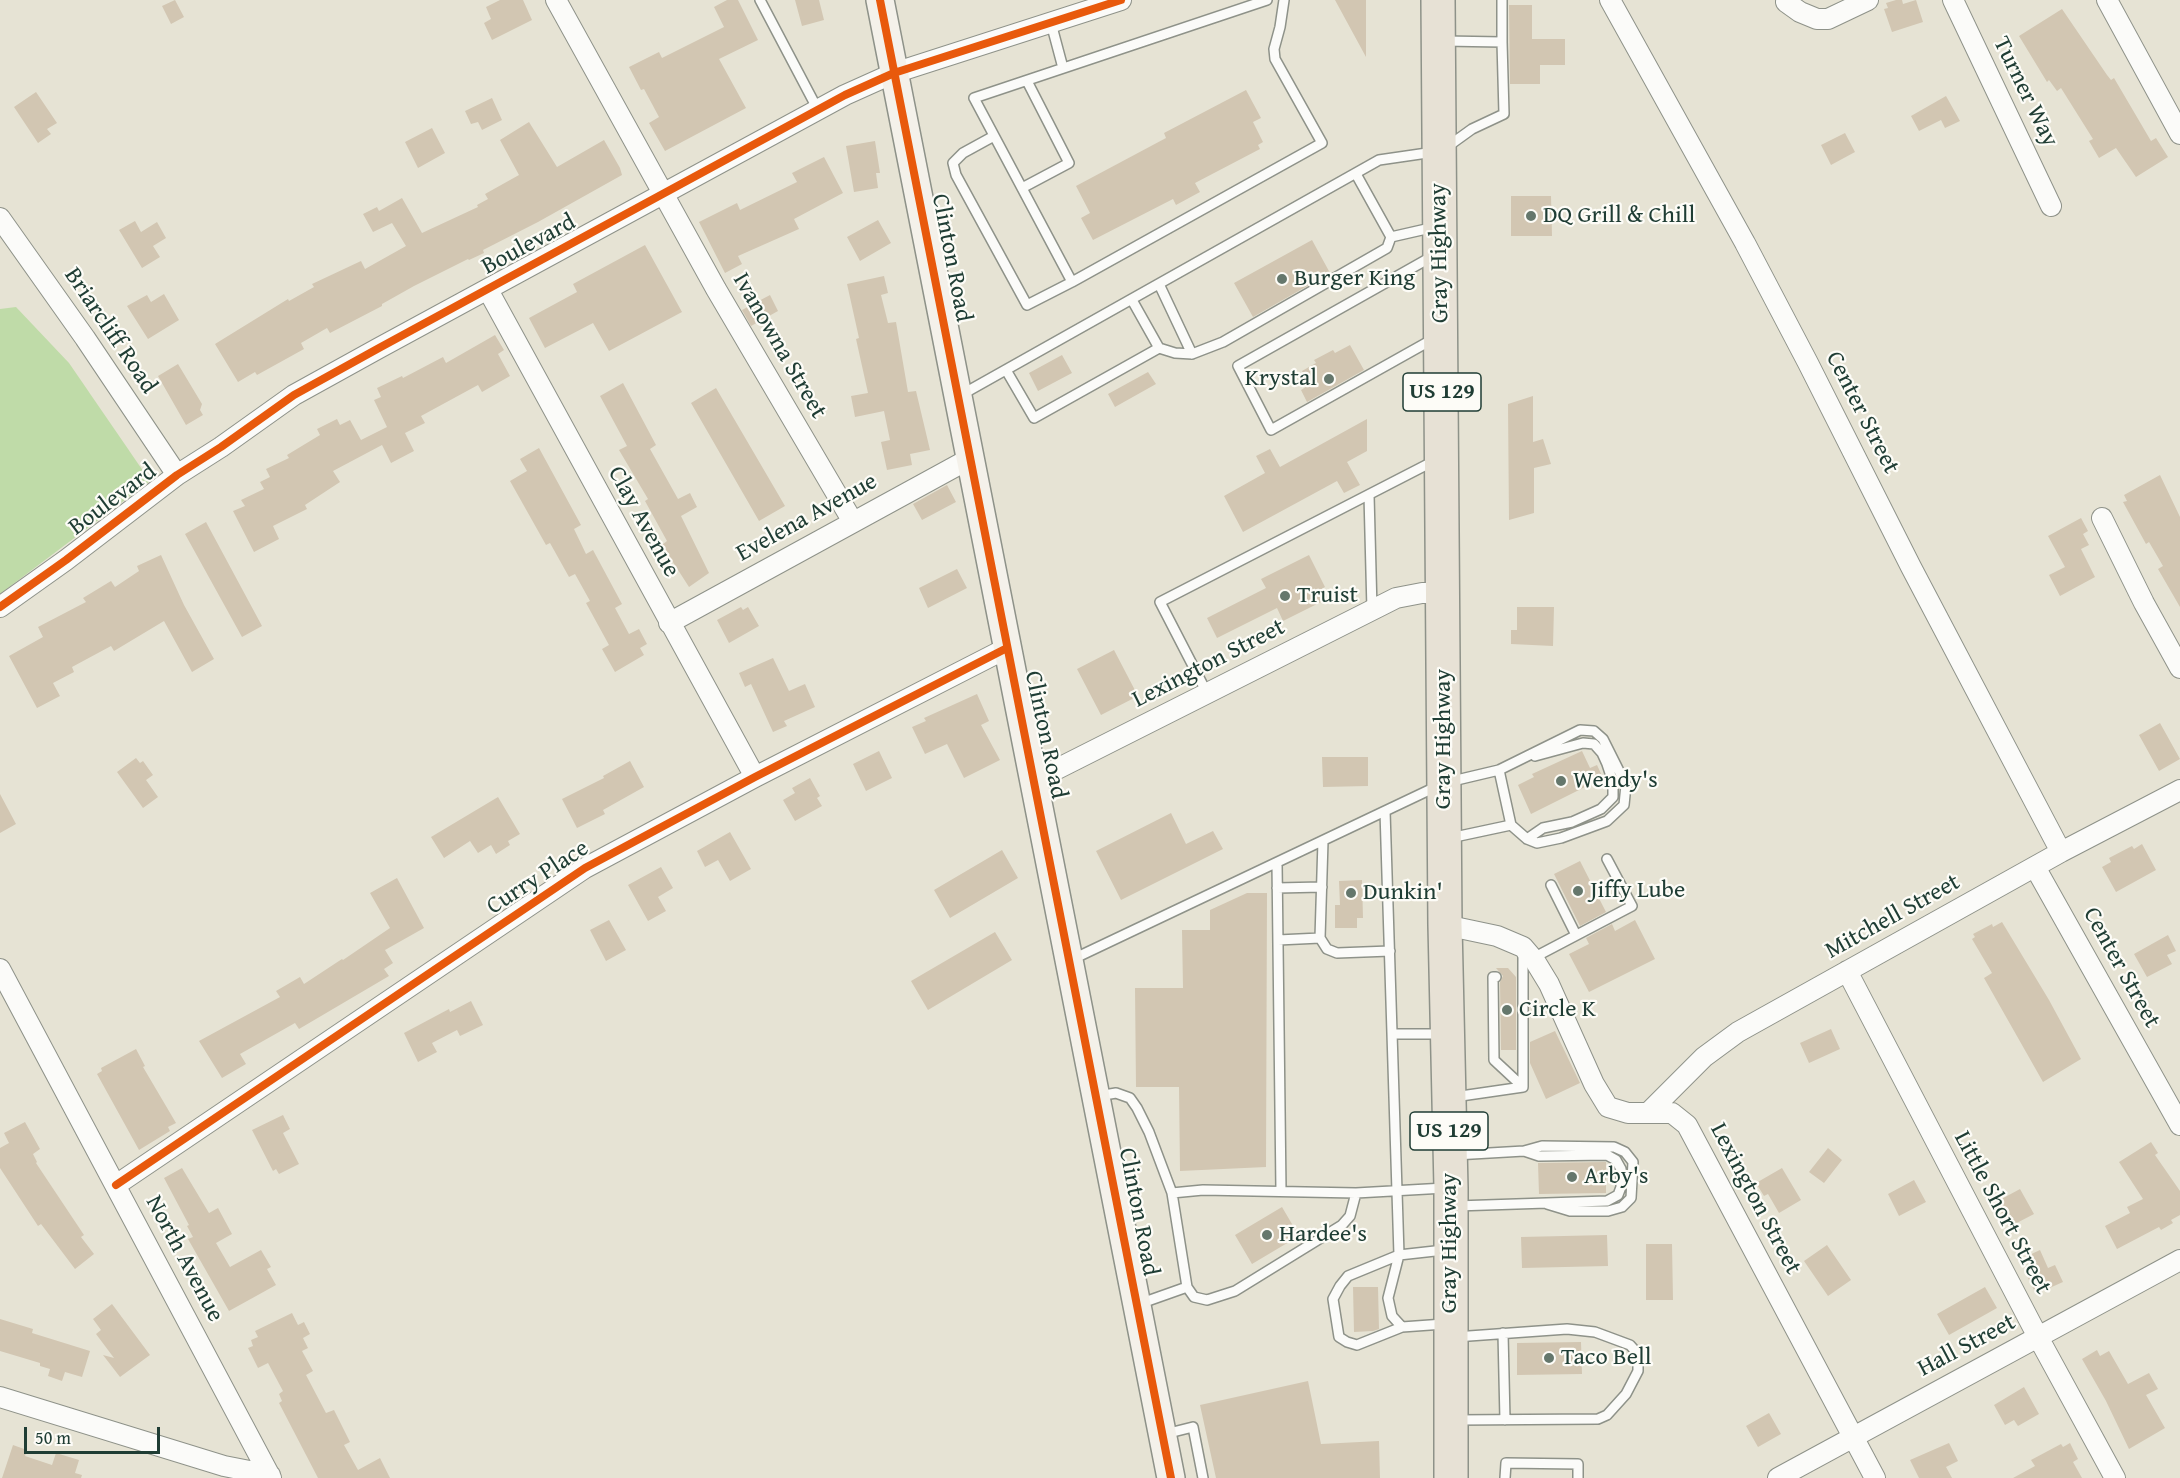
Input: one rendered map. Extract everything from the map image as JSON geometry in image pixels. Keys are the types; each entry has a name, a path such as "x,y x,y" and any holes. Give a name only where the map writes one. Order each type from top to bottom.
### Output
{"highway":[{"name":"Gray Highway","path":"1438,0 1444,839 1451,1197 1451,1478"}],"street":[{"name":"Ivanowna Street","path":"556,0 728,310 853,522"},
{"name":"Clinton Road","path":"880,0 1171,1478"},
{"name":"Boulevard","path":"0,607 66,561 177,475 294,395 818,110 894,73 1121,0"},
{"name":"Center Street","path":"1610,0 1745,243 1911,567 2061,852"},
{"path":"1786,2 1800,12 1817,19 1828,19 1868,0"},
{"name":"Turner Way","path":"1953,0 2051,206"},
{"path":"2107,0 2180,134"},
{"name":"Briarcliff Road","path":"0,218 85,338 177,475"},
{"name":"Clay Avenue","path":"488,290 755,777"},
{"name":"Evelena Avenue","path":"669,622 969,459"},
{"path":"2102,518 2144,603 2180,668"},
{"name":"Lexington Street","path":"1034,777 1053,771 1396,598 1422,592 1444,593"},
{"name":"Curry Place","path":"116,1185 585,868 755,777 1007,648"},
{"name":"Mitchell Street","path":"1647,1113 1704,1057 1738,1032 2061,852 2180,790"},
{"name":"Center Street","path":"2035,867 2180,1125"},
{"path":"1445,925 1497,936 1528,952"},
{"name":"Lexington Street","path":"1528,952 1549,984 1601,1098 1608,1107 1617,1111 1672,1113 1687,1125 1875,1478"},
{"name":"North Avenue","path":"0,969 271,1477"},
{"name":"Little Short Street","path":"1847,971 2038,1337 2115,1478"},
{"name":"Hall Street","path":"1778,1478 2180,1260"},
{"path":"0,1397 224,1466 271,1477"}],"lane":[{"path":"760,0 818,110"},
{"path":"1072,282 974,98 1267,0"},
{"path":"994,136 963,153 953,163 956,175 1027,305 1322,143 1275,59 1274,49 1284,0"},
{"path":"958,397 1379,160 1440,152 1472,129 1504,114 1502,0"},
{"path":"1051,23 1063,68"},
{"path":"1438,41 1502,42"},
{"path":"1022,188 1070,163 1027,81"},
{"path":"1132,300 1159,348 1175,353 1192,354 1222,342 1387,248 1391,237 1356,174"},
{"path":"1391,237 1440,239"},
{"path":"1440,239 1238,366 1271,430 1441,334"},
{"path":"1159,284 1192,354"},
{"path":"1006,370 1034,418 1159,348"},
{"path":"1207,693 1160,602 1442,457"},
{"path":"1369,495 1372,610"},
{"path":"1069,961 1444,783 1499,770 1580,730 1594,731 1603,739 1626,785 1624,805 1607,821 1561,838 1537,843 1527,839 1511,825 1499,770"},
{"path":"1522,759 1583,742 1594,744 1602,753 1613,782 1613,797 1601,809 1572,822 1542,828 1527,839"},
{"path":"1385,811 1399,1255 1388,1298 1392,1316 1402,1327"},
{"path":"1444,839 1511,825"},
{"path":"1323,841 1320,938 1327,949 1337,953 1390,951"},
{"path":"1523,1088 1520,977 1528,952 1576,935 1632,906 1607,859"},
{"path":"1277,862 1281,1191"},
{"path":"1551,885 1576,935"},
{"path":"1277,888 1322,887"},
{"path":"1278,940 1320,938"},
{"path":"1496,977 1493,977 1494,1060 1523,1088"},
{"path":"1392,1034 1447,1034"},
{"path":"1449,1098 1523,1088"},
{"path":"1096,1096 1116,1094 1130,1098 1149,1132 1172,1193 1187,1287 1194,1297 1207,1300 1235,1291 1342,1225 1350,1216 1356,1193"},
{"path":"1450,1155 1524,1151 1542,1146 1614,1147 1626,1152 1633,1162 1631,1198 1622,1207 1608,1211 1570,1211 1548,1204"},
{"path":"1172,1193 1203,1190 1356,1193 1396,1191 1548,1204 1607,1201 1618,1195 1621,1187 1621,1169 1616,1160 1607,1155 1539,1156 1524,1151"},
{"path":"1451,1249 1399,1255 1348,1276 1333,1299 1340,1337 1357,1345 1402,1327 1503,1333 1567,1329 1595,1332 1630,1345 1638,1354 1638,1371 1626,1394 1607,1415 1598,1419 1451,1420"},
{"path":"1136,1305 1187,1287"},
{"path":"1503,1333 1505,1420"},
{"path":"1162,1435 1193,1427 1203,1478"},
{"path":"1505,1478 1506,1463 1516,1463 1578,1464 1578,1478"}],"green space":[{"path":"16,307 69,363 150,481 0,594 0,309"}],"building":[{"path":"175,0 184,17 171,24 162,6"},
{"path":"500,0 523,0 532,20 492,40 484,23 491,19 486,7"},
{"path":"727,0 738,0 758,40 719,59 746,108 665,151 649,123 659,117 629,67 659,52 662,58 724,27 714,7"},
{"path":"795,0 819,0 824,20 802,26"},
{"path":"1335,0 1366,0 1366,57"},
{"path":"1902,0 1903,4 1916,0 1923,22 1892,32 1884,9 1888,8 1886,3"},
{"path":"1509,5 1532,5 1532,39 1565,39 1565,65 1540,65 1540,84 1510,84"},
{"path":"2062,9 2107,75 2111,80 2114,78 2151,141 2156,138 2168,157 2136,177 2116,148 2099,158 2089,141 2093,139 2061,88 2057,91 2049,80 2047,82 2019,36"},
{"path":"1246,90 1261,118 1253,122 1263,142 1258,145 1260,149 1195,183 1200,192 1176,205 1173,199 1093,240 1081,218 1090,213 1076,186 1166,138 1164,133"},
{"path":"36,92 57,123 47,129 51,134 38,143 14,107"},
{"path":"1946,96 1960,121 1945,128 1941,120 1919,131 1911,116"},
{"path":"492,98 502,120 482,130 478,122 471,124 465,111"},
{"path":"529,122 557,167 604,140 622,175 483,250 484,253 414,286 382,306 330,333 327,328 301,343 304,349 257,375 255,372 238,382 215,344 288,299 289,301 314,287 312,284 361,261 365,269 406,246 392,223 373,232 363,214 377,207 379,211 402,198 422,233 478,207 477,205 488,199 485,194 519,175 500,140"},
{"path":"432,128 445,153 418,168 405,142"},
{"path":"1845,133 1855,152 1831,165 1821,145"},
{"path":"875,141 880,173 876,173 878,188 854,192 846,146"},
{"path":"824,157 843,193 794,219 799,229 738,256 742,264 725,273 699,222 737,203 740,210 797,182 792,173"},
{"name":"DQ Grill & Chill","path":"1511,196 1551,196 1552,236 1511,236"},
{"path":"878,220 891,243 860,261 847,237"},
{"path":"135,221 141,232 157,222 166,238 153,246 160,257 142,268 119,230"},
{"name":"Burger King","path":"1312,240 1330,273 1253,317 1234,283"},
{"path":"645,245 682,312 609,351 593,323 545,348 529,318 577,292 573,284"},
{"path":"884,276 888,293 881,295 888,323 896,322 908,392 916,391 930,450 910,454 912,465 887,470 881,442 890,440 884,411 855,417 851,396 868,393 847,284"},
{"path":"164,294 179,320 148,339 127,306 147,295 151,302"},
{"path":"770,295 778,311 751,326 742,310"},
{"path":"495,335 504,350 498,354 510,376 482,392 478,385 421,416 425,423 405,433 414,451 391,463 382,445 333,471 340,482 305,505 307,509 273,526 279,539 254,552 233,511 245,506 241,500 264,489 260,482 270,477 266,469 289,458 287,455 320,435 317,429 337,419 340,425 350,420 361,440 387,427 374,400 381,397 377,388 402,376 403,378 443,357 446,363"},
{"name":"Krystal","path":"1350,345 1364,370 1307,402 1301,390 1309,385 1302,371 1316,363 1314,360 1333,350 1335,353"},
{"path":"1062,355 1072,373 1038,391 1029,373"},
{"path":"178,364 202,404 200,410 203,415 186,425 158,376"},
{"path":"1148,372 1156,384 1115,407 1108,394"},
{"path":"623,383 656,445 650,449 678,499 690,493 697,507 681,516 709,573 689,587 662,545 667,541 645,501 648,499 619,450 627,446 600,396"},
{"path":"716,388 785,506 759,521 691,403"},
{"path":"1533,396 1533,442 1543,439 1551,464 1534,468 1534,513 1509,520 1508,404"},
{"path":"1367,419 1367,451 1347,462 1360,485 1344,493 1337,481 1243,532 1224,496 1265,473 1256,456 1270,449 1280,467"},
{"path":"539,448 581,525 574,529 586,554 593,550 622,604 615,608 629,634 639,629 647,644 640,648 644,655 615,672 602,649 609,645 586,603 590,601 575,574 569,577 550,543 546,545 510,481 527,471 520,459"},
{"path":"2160,475 2180,517 2180,607 2158,569 2163,566 2149,542 2146,544 2123,502 2127,501 2124,495"},
{"path":"947,485 956,502 922,520 913,504"},
{"path":"2081,518 2088,531 2083,534 2089,545 2081,549 2095,577 2060,596 2049,575 2065,567 2048,536"},
{"path":"206,522 262,626 242,637 185,534"},
{"path":"161,555 184,605 214,659 192,672 164,621 114,651 111,646 72,667 74,672 53,683 60,696 37,708 9,656 43,637 38,627 86,602 83,598 111,581 115,587 139,571 137,566"},
{"name":"Truist","path":"1309,555 1325,587 1318,591 1323,601 1283,621 1277,608 1217,638 1207,618 1266,588 1261,579"},
{"path":"957,569 967,588 928,608 919,588"},
{"path":"741,607 743,610 748,607 759,626 729,643 717,620"},
{"path":"1517,607 1554,607 1553,646 1511,644 1511,630 1517,630"},
{"path":"1114,650 1138,696 1101,715 1077,669"},
{"path":"773,658 789,691 805,684 815,707 784,721 787,726 773,732 751,684 745,687 739,673"},
{"path":"977,694 989,721 981,725 1000,760 964,778 947,744 925,754 912,727 926,721 924,718"},
{"path":"2160,723 2180,759 2159,771 2139,735"},
{"path":"879,751 892,778 866,791 853,764"},
{"name":"Wendy's","path":"1582,751 1590,768 1597,765 1603,778 1531,814 1518,785 1534,777 1532,774"},
{"path":"1322,757 1368,757 1368,786 1323,787"},
{"path":"136,758 140,763 143,761 153,775 146,780 158,797 143,808 117,772"},
{"path":"630,761 644,787 603,810 605,814 577,828 562,799 604,778 603,776"},
{"path":"810,778 820,796 817,798 822,806 795,821 783,800 795,793 792,788"},
{"path":"0,794 16,824 0,833"},
{"path":"498,797 520,834 508,841 510,845 496,854 491,845 478,853 470,841 444,858 431,837"},
{"path":"1171,813 1186,844 1213,831 1223,849 1121,900 1096,851"},
{"path":"730,832 751,869 730,881 718,860 705,867 697,851"},
{"path":"2142,844 2156,870 2116,892 2102,867 2111,862 2109,858 2132,846 2134,849"},
{"path":"1002,850 1018,878 950,918 934,890"},
{"name":"Jiffy Lube","path":"1580,861 1606,912 1580,926 1554,874"},
{"path":"661,867 673,888 658,897 666,911 648,921 628,885"},
{"path":"397,878 424,928 385,950 393,963 384,969 389,976 299,1029 295,1023 240,1054 246,1064 222,1078 199,1041 280,997 276,991 300,977 304,984 390,928 370,893"},
{"name":"Dunkin'","path":"1362,880 1363,918 1357,918 1357,928 1335,928 1335,905 1340,905 1339,881"},
{"path":"1247,893 1267,893 1266,1167 1180,1171 1179,1087 1136,1087 1135,988 1183,988 1182,930 1210,930 1210,910"},
{"path":"609,920 626,950 606,961 590,930"},
{"path":"1635,920 1655,959 1589,992 1569,954 1589,944 1586,938 1612,924 1615,931"},
{"path":"2002,922 2081,1059 2043,1082 1984,978 1992,973 1972,939 1975,937 1973,934 1992,924 1993,927"},
{"path":"995,932 1012,960 928,1010 911,981"},
{"path":"2168,935 2176,951 2167,955 2172,964 2147,977 2134,954"},
{"name":"Circle K","path":"1496,968 1508,968 1516,977 1516,1050 1501,1050 1500,982 1503,976"},
{"path":"471,1001 483,1025 460,1036 457,1030 432,1043 437,1052 418,1062 404,1033 449,1009 450,1012"},
{"path":"1831,1029 1840,1049 1809,1063 1800,1043"},
{"path":"1555,1031 1580,1083 1546,1099 1530,1063 1530,1042"},
{"path":"136,1049 145,1066 143,1067 176,1123 168,1127 170,1131 139,1150 97,1074 102,1071 101,1068"},
{"path":"283,1115 290,1129 283,1133 299,1164 279,1174 276,1169 273,1171 252,1130"},
{"path":"25,1122 40,1149 33,1154 36,1163 84,1235 81,1237 94,1254 75,1269 41,1224 38,1226 0,1168 0,1148 9,1143 4,1133"},
{"path":"2151,1142 2158,1153 2155,1155 2180,1191 2180,1215 2171,1220 2173,1223 2161,1230 2159,1227 2117,1249 2105,1226 2130,1213 2127,1207 2143,1199 2119,1162"},
{"path":"1828,1148 1842,1160 1824,1183 1809,1172"},
{"name":"Arby's","path":"1606,1162 1606,1193 1539,1194 1538,1163"},
{"path":"182,1168 209,1213 218,1208 232,1234 216,1243 230,1267 261,1250 271,1267 267,1269 276,1285 229,1311 188,1239 193,1237 187,1226 189,1225 164,1178"},
{"path":"1782,1168 1801,1200 1779,1213 1768,1194 1764,1196 1756,1183"},
{"path":"1914,1180 1926,1202 1899,1216 1888,1194"},
{"path":"2020,1189 2034,1214 2009,1227 1996,1202"},
{"name":"Hardee's","path":"1282,1207 1299,1236 1252,1264 1235,1235"},
{"path":"1607,1235 1608,1266 1522,1268 1521,1237"},
{"path":"1646,1244 1672,1244 1673,1300 1646,1300"},
{"path":"1827,1245 1851,1280 1828,1296 1804,1261"},
{"path":"2040,1250 2048,1268 2055,1265 2063,1282 2036,1294 2028,1278 2034,1275 2025,1257"},
{"path":"1353,1287 1378,1287 1379,1329 1354,1332"},
{"path":"1985,1287 1997,1308 1949,1335 1937,1314"},
{"path":"112,1304 150,1355 120,1377 103,1355 114,1358 96,1334 101,1330 93,1319"},
{"path":"292,1313 298,1325 304,1322 310,1334 303,1338 308,1348 302,1351 313,1371 306,1375 326,1413 334,1410 350,1442 344,1445 358,1470 380,1458 390,1478 318,1478 279,1403 282,1401 279,1394 283,1391 268,1363 258,1368 248,1348 253,1346 251,1340 258,1337 255,1331"},
{"path":"0,1319 33,1329 32,1333 90,1351 82,1377 65,1372 62,1381 48,1376 50,1369 40,1366 40,1363 0,1351"},
{"name":"Taco Bell","path":"1581,1342 1582,1374 1517,1375 1517,1343"},
{"path":"2097,1350 2100,1356 2109,1351 2128,1384 2149,1373 2158,1389 2146,1395 2165,1428 2129,1449 2106,1401 2082,1359"},
{"path":"1308,1381 1321,1444 1379,1441 1380,1478 1216,1478 1200,1405"},
{"path":"2024,1387 2039,1414 2018,1426 2014,1420 2005,1425 1994,1405"},
{"path":"1769,1413 1781,1434 1758,1447 1746,1426"},
{"path":"1949,1443 1958,1461 1946,1467 1952,1478 1919,1478 1910,1460"},
{"path":"2070,1443 2078,1459 2073,1462 2082,1478 2013,1478 2035,1466 2031,1460 2061,1444 2063,1447"},
{"path":"13,1445 27,1450 25,1456 52,1465 56,1453 79,1460 75,1473 82,1475 81,1478 2,1478"}],"cycle path":[{"path":"880,0 1171,1478"},
{"path":"0,607 177,475 294,395 845,95 894,73 1121,0"},
{"path":"116,1185 585,868 755,777 1007,648"}],"place":[{"name":"DQ Grill & Chill","path":"1531,216"},
{"name":"Burger King","path":"1282,279"},
{"name":"Krystal","path":"1329,379"},
{"name":"Truist","path":"1285,596"},
{"name":"Wendy's","path":"1561,781"},
{"name":"Jiffy Lube","path":"1578,891"},
{"name":"Dunkin'","path":"1351,893"},
{"name":"Circle K","path":"1507,1010"},
{"name":"Arby's","path":"1572,1177"},
{"name":"Hardee's","path":"1267,1235"},
{"name":"Taco Bell","path":"1549,1358"}]}
